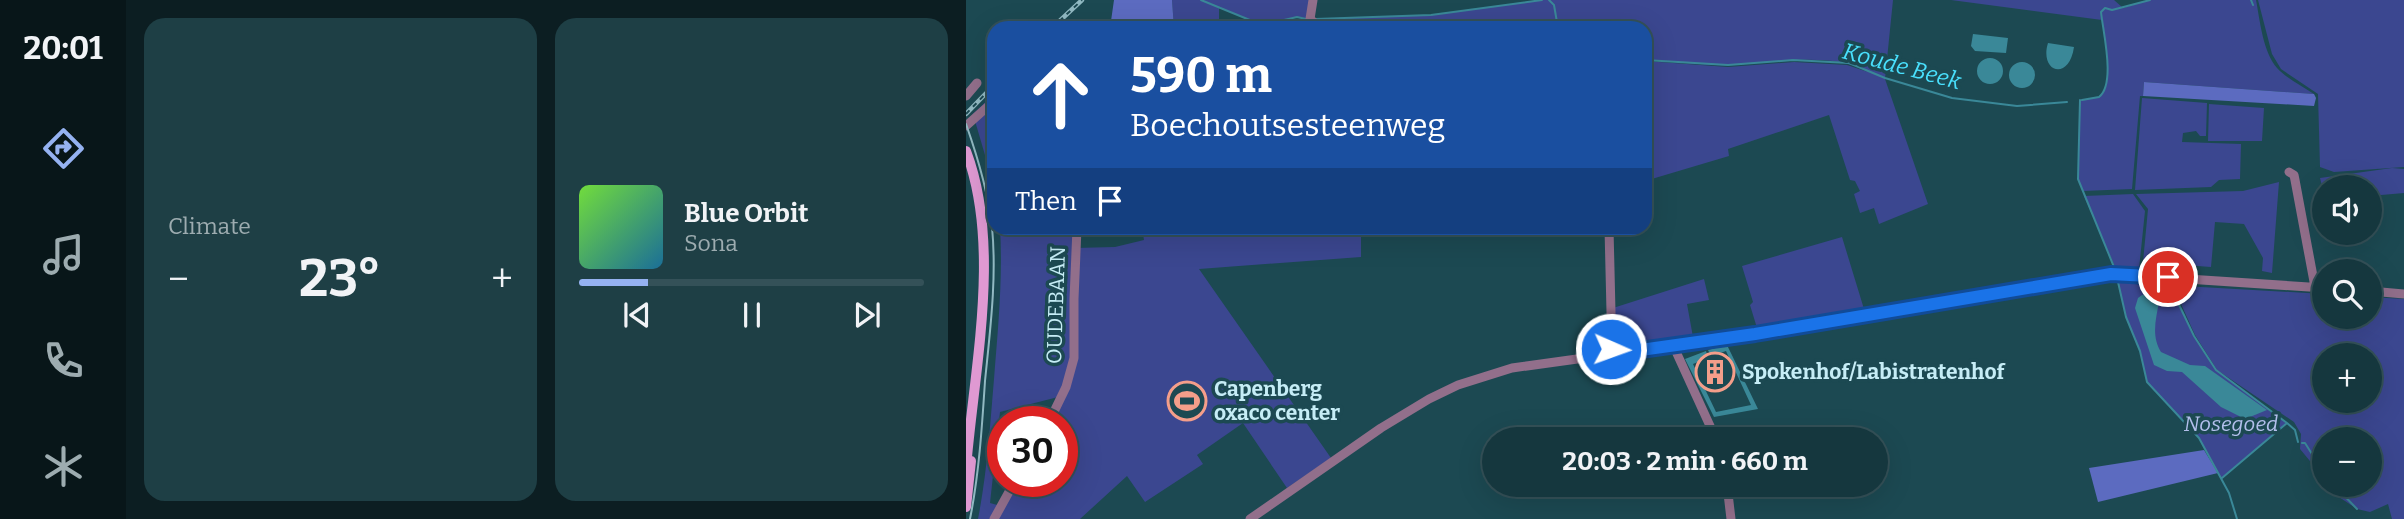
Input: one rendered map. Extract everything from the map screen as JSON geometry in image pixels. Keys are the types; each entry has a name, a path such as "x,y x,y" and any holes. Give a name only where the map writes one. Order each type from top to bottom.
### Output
{"main road":[{"path":"966,151 978,199 983,248 982,290 966,468"},
{"path":"966,507 973,405"}],"street":[{"path":"1312,21 1310,19 1313,0"},
{"path":"966,96 977,83"},
{"path":"966,126 987,106"},
{"path":"2289,172 2294,175 2313,259"},
{"name":"OUDEBAAN","path":"1057,406 1066,387 1074,358 1077,235"},
{"path":"1609,235 1612,354"},
{"path":"1250,519 1381,428 1429,399 1458,385 1512,368 1674,345 2111,274 2312,288"},
{"path":"2382,292 2404,294"},
{"path":"1674,345 1676,356 1712,427"},
{"path":"994,519 1006,497"},
{"path":"1728,497 1731,519"}],"green space":[{"path":"1172,0 1313,0 1310,19 1297,17 1280,21 1252,21 1219,8 1219,21 1174,21"},
{"path":"1542,0 1893,0 1885,79 1928,204 1879,224 1874,208 1860,213 1854,194 1860,191 1855,181 1850,180 1829,115 1728,149 1729,156 1652,179 1652,62 1728,67 1794,62 1847,65 1868,72 1853,66 1819,60 1731,65 1652,60 1652,21 1334,21 1335,18 1431,15"},
{"path":"1951,0 2114,0 2123,8 2150,0 2256,0 2263,36 2272,61 2285,75 2314,94 2144,82 2143,96 2140,96 2132,189 2083,191 2078,179 2080,100 2099,97 2107,82 2108,61 2102,20"},
{"path":"2258,0 2404,0 2404,167 2334,172 2320,167 2318,94 2281,69 2272,54"},
{"path":"2142,98 2207,103 2206,136 2200,136 2196,131 2183,133 2182,142 2241,144 2240,179 2219,180 2211,187 2135,190"},
{"path":"987,101 987,162 973,114"},
{"path":"2209,104 2264,108 2262,141 2208,141"},
{"path":"2392,168 2404,169 2404,193 2382,195 2382,175 2342,175"},
{"path":"2279,182 2272,273 2262,271 2263,258 2244,224 2215,222 2211,267 2143,262 2148,209 2136,194 2243,191"},
{"path":"2133,194 2145,211 2139,269 2115,267 2084,196"},
{"path":"1000,235 1076,235 1075,248 1115,247 1144,240 1143,235 1361,235 1361,257 1199,269 1331,458 1287,488 1243,423 1197,455 1203,464 1145,502 1127,476 1080,519 978,519 987,456 987,497 991,497 990,503 1001,506 1006,497 1078,497 1078,406 1057,406 1062,396 1023,406 992,406 1000,304"},
{"path":"1842,237 1864,309 1757,328 1750,305 1753,302 1742,266"},
{"path":"1704,279 1709,300 1687,304 1693,337 1616,348 1613,345 1613,308"},
{"name":"Nosegoed","path":"2118,282 2171,288 2194,336 2216,370 2287,423 2221,479 2199,438 2147,382"},
{"path":"2183,286 2312,293 2312,329 2382,329 2382,298 2404,299 2404,519 2392,519 2388,504 2370,512 2357,509 2339,497 2382,497 2382,427 2312,427 2312,464 2300,449 2301,434 2294,422 2217,370 2195,335 2177,295"}],"shaded area":[{"path":"1114,0 1172,0 1174,21 1111,21"},
{"path":"1973,34 2008,38 2006,53 1975,51 1971,46"},
{"path":"2048,43 2074,47 2067,65 2061,69 2051,66 2048,61"},
{"path":"1990,58 1999,62 2003,71 1999,80 1990,84 1981,80 1977,71 1981,62"},
{"path":"2022,62 2031,66 2035,75 2031,84 2022,88 2013,84 2009,75 2013,66"},
{"path":"2144,82 2314,94 2316,98 2314,106 2143,96"},
{"path":"2142,295 2152,295 2159,302 2155,334 2161,352 2190,365 2205,366 2267,410 2245,419 2221,407 2182,372 2167,371 2154,365 2135,308"},
{"path":"1727,345 1758,409 1714,417 1685,359 1706,351 1708,358 1693,364 1716,412 1751,405 1726,351 1711,356 1708,350"},
{"path":"2204,450 2218,473 2098,502 2089,468"}],"waterway":[{"name":"Koude Beek","path":"1201,0 1252,21"},
{"name":"Koude Beek","path":"1315,19 1431,15 1542,0"},
{"name":"Koude Beek","path":"1549,0 1554,5 1557,21"},
{"name":"Koude Beek","path":"2082,100 2099,97 2107,81 2101,12 2105,8 2112,10 2150,0"},
{"path":"2251,0 2253,5"},
{"name":"Koude Beek","path":"1280,21 1297,17 1306,19"},
{"name":"Koude Beek","path":"1652,60 1728,65 1793,60 1849,63 1885,78 1952,98 2017,106 2067,102"},
{"path":"2080,100 2078,179 2114,267"},
{"path":"2118,282 2147,382 2199,438 2229,493 2237,519"},
{"path":"2171,288 2194,336 2216,370 2287,423"},
{"path":"2222,478 2287,423 2295,430 2298,442"},
{"path":"2302,443 2305,443 2312,454"},
{"path":"2346,497 2357,509"}],"tram line":[{"path":"966,124 987,197"},
{"path":"970,519 980,450 992,304 992,235"}],"railway":[{"path":"1060,21 1082,0"},
{"path":"966,114 987,92"}],"place":[{"name":"Spokenhof/Labistratenhof","path":"1715,372"},
{"name":"Capenberg oxaco center","path":"1187,401"}],"route":[{"path":"1611,349 1612,354 1714,340 2111,274 2168,277"}]}
